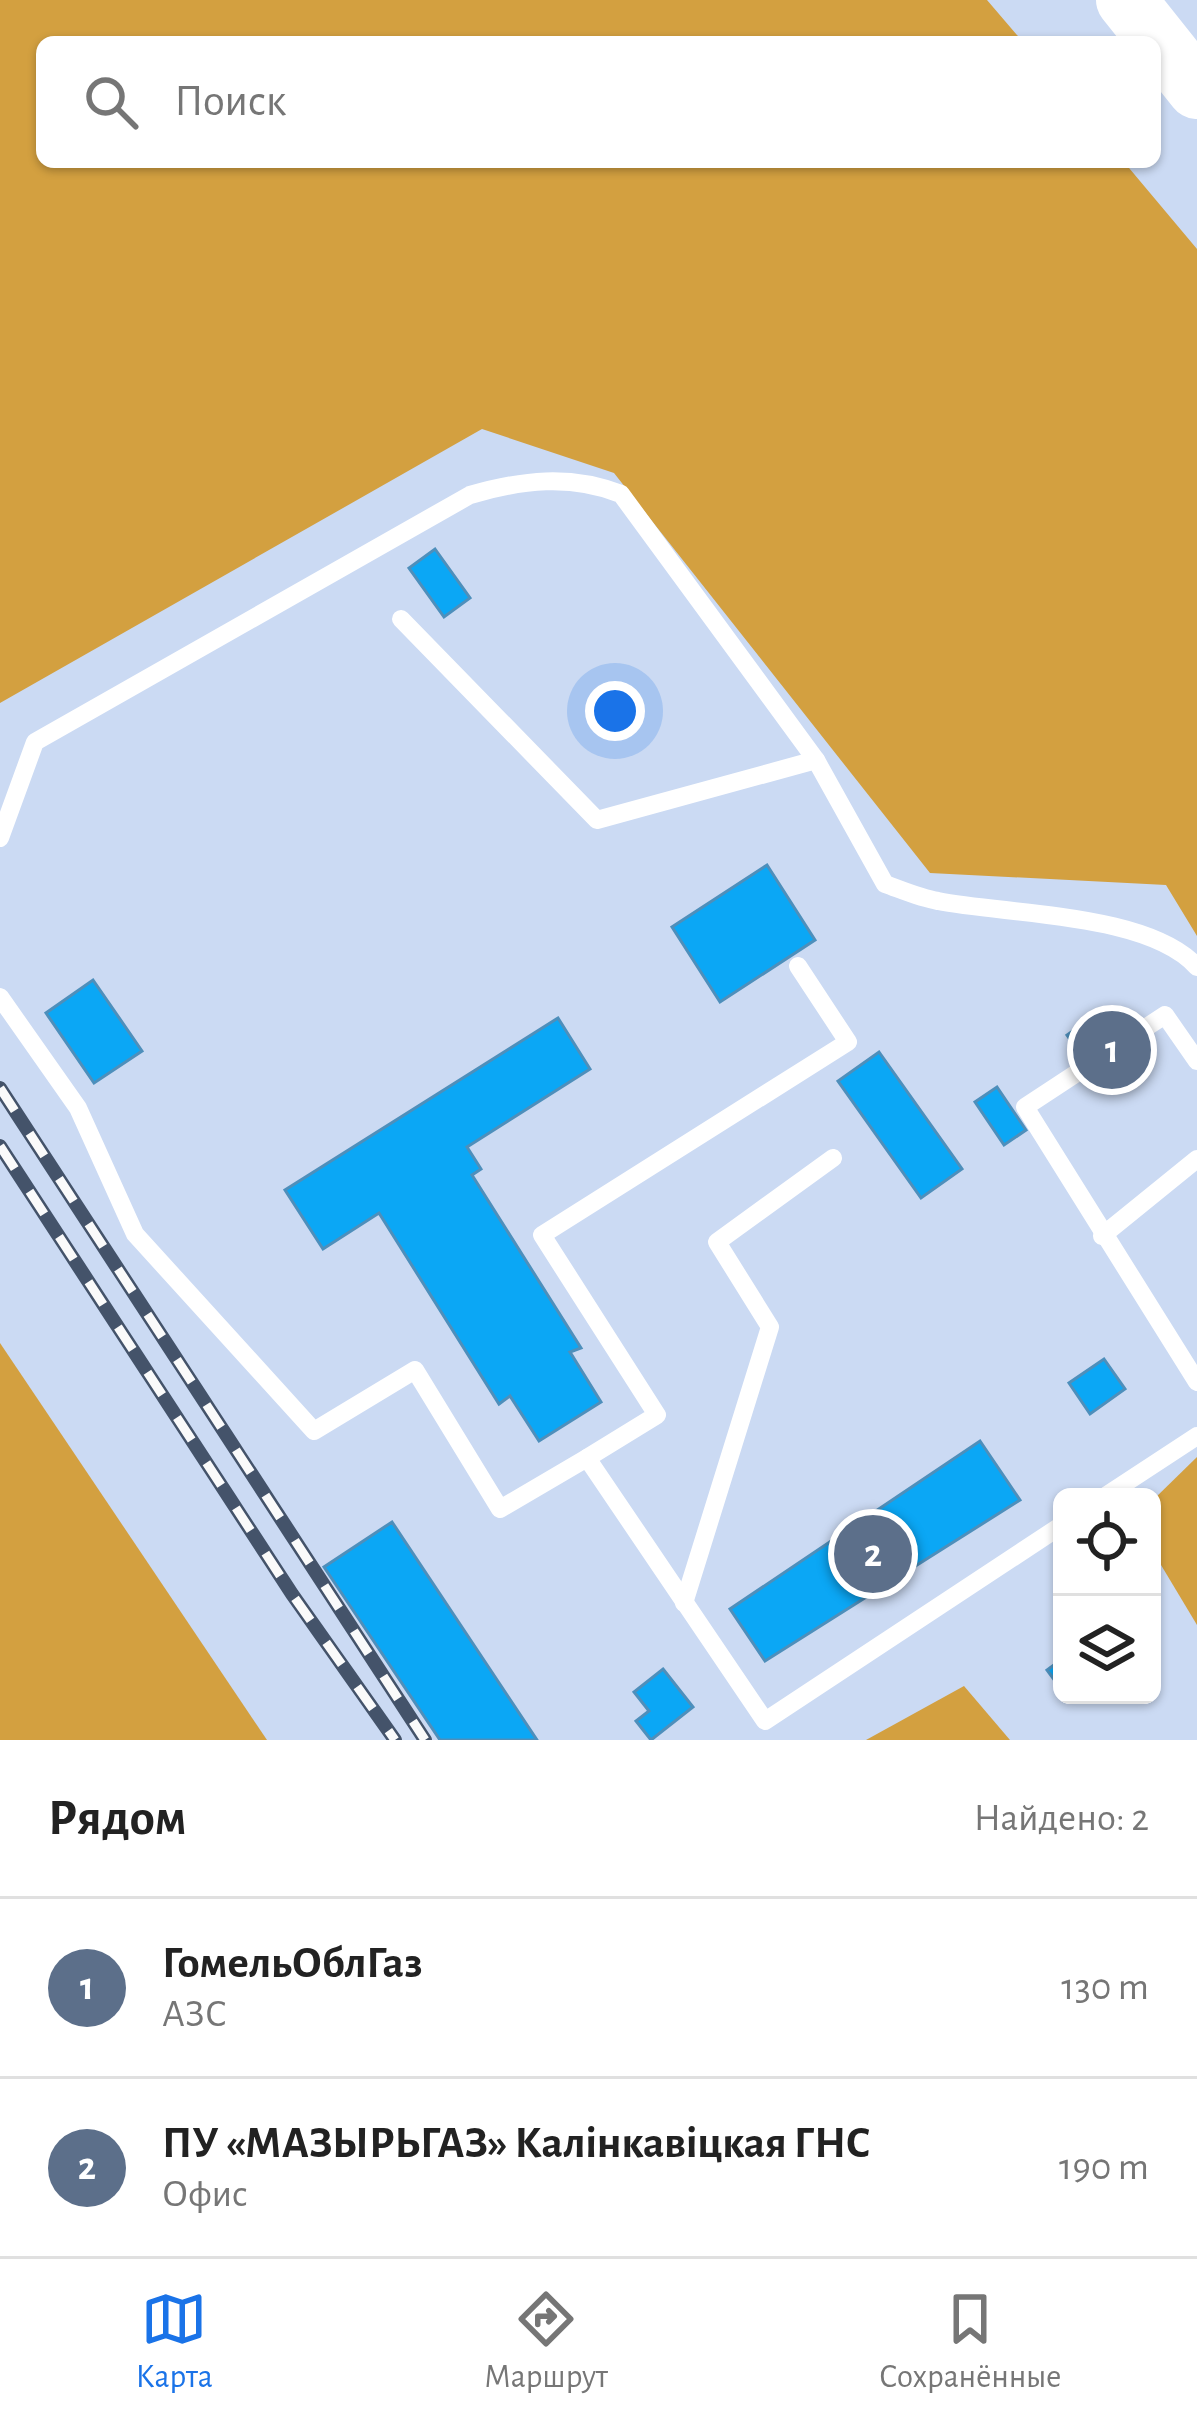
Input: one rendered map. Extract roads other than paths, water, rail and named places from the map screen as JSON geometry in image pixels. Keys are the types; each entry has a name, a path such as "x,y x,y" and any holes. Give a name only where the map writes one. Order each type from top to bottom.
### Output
{"main road":[{"path":"1126,0 1155,36"},
{"path":"1161,44 1197,89"}],"lane":[{"path":"0,838 35,742 470,495 550,479 588,481 621,494 816,760 885,884 933,901 1125,930 1180,948 1197,967"},
{"path":"400,619 597,820 816,760"},
{"path":"0,997 78,1108 135,1234 314,1431 415,1370 500,1509 657,1415 542,1235 848,1042 798,967"},
{"path":"1197,1061 1165,1015 1024,1107 1197,1382"},
{"path":"684,1603 770,1327 717,1242 833,1158"},
{"path":"1102,1236 1197,1159"},
{"path":"1118,1488 1197,1436"},
{"path":"587,1458 765,1721 1053,1531"}],"railway":[{"path":"0,1088 425,1740"},
{"path":"0,1146 292,1594 395,1740"}],"place":[{"name":"ГомельОблГаз","path":"1112,1050"},
{"name":"ПУ «МАЗЫРЬГАЗ» Калінкавіцкая ГНС","path":"873,1554"}]}
